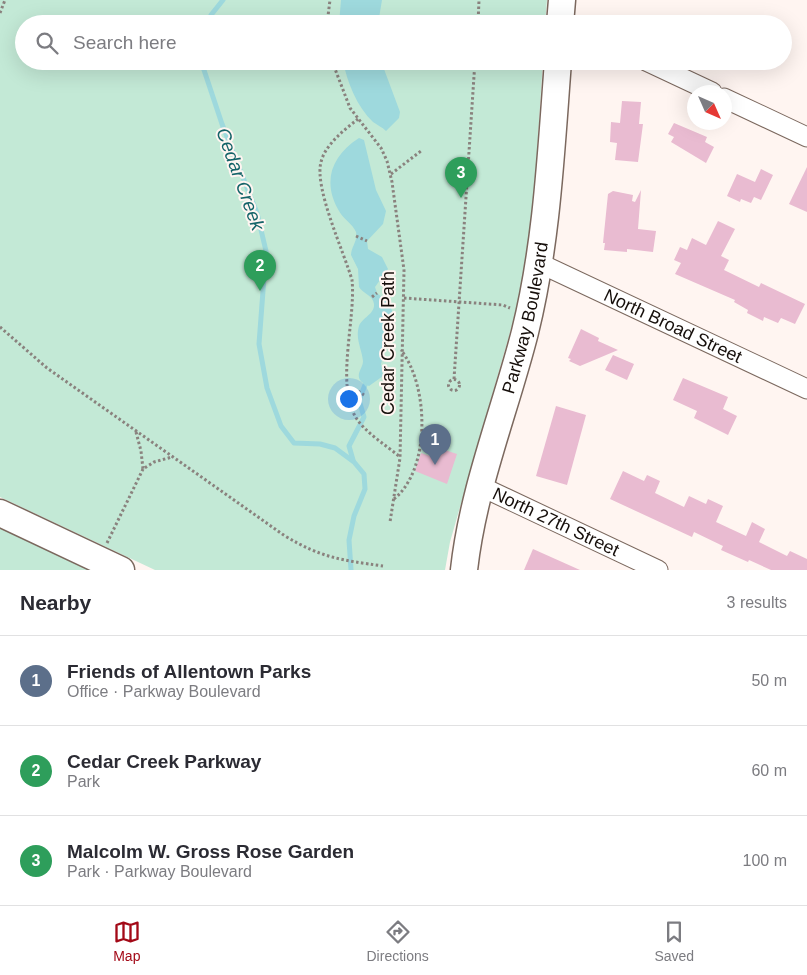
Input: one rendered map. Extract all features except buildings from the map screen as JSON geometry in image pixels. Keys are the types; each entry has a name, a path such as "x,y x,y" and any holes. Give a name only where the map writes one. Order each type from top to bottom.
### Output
{"street":[{"name":"Parkway Boulevard","path":"464,570 480,486 525,331 539,263 549,189 557,70"},
{"path":"665,70 697,85"},
{"path":"732,102 807,137"},
{"name":"North Broad Street","path":"539,263 807,389"},
{"name":"North 27th Street","path":"480,486 658,570"},
{"path":"0,513 121,570"}],"path":[{"path":"0,13 5,0"},
{"path":"328,15 330,0"},
{"path":"478,15 479,0"},
{"name":"Cedar Creek Path","path":"335,70 346,99 358,119 381,148 391,174 404,270 400,458 390,522"},
{"path":"454,380 474,70"},
{"name":"Cedar Creek Path","path":"358,119 345,129 329,147 321,160 319,169 324,198 352,280 354,296 347,388 350,403 360,422 400,458"},
{"path":"391,174 422,151"},
{"path":"356,236 367,241"},
{"path":"372,297 377,293"},
{"path":"404,298 502,305 514,309"},
{"path":"0,327 48,368 285,536 310,551 331,559 383,566"},
{"path":"394,499 409,484 424,425 416,376 412,366 401,350"},
{"path":"358,391 364,395"},
{"path":"136,431 143,469"},
{"path":"107,544 143,469 154,462 172,457"}],"green space":[{"path":"0,0 547,0 546,15 15,15 15,70 542,70 534,199 527,259 513,322 450,542 445,570 155,570 0,497"},
{"path":"0,526 93,570 0,570"}],"water":[{"path":"341,0 382,0 380,15 340,15"},
{"path":"345,70 384,70 400,112 399,118 386,131 367,116 358,102"},
{"path":"359,138 364,140 376,190 386,211 383,224 367,241 368,249 382,257 388,269 375,287 377,293 389,303 394,316 381,364 383,376 369,386 362,382 359,377 363,361 358,331 361,323 372,311 374,304 372,299 359,287 358,269 351,255 356,232 339,211 331,190 330,180 336,161 349,145"}],"waterway":[{"name":"Cedar Creek","path":"211,15 223,0"},
{"name":"Cedar Creek","path":"204,70 222,124 257,213 266,251 259,344 267,388 281,426 294,443 320,444 335,448 354,462 364,474 365,489 354,516 349,540 351,570"},
{"path":"353,460 349,446 364,417 359,400 365,385"}],"place":[{"name":"Malcolm W. Gross Rose Garden","path":"461,198"},
{"name":"Cedar Creek Parkway","path":"260,291"},
{"name":"Friends of Allentown Parks","path":"435,465"}]}
